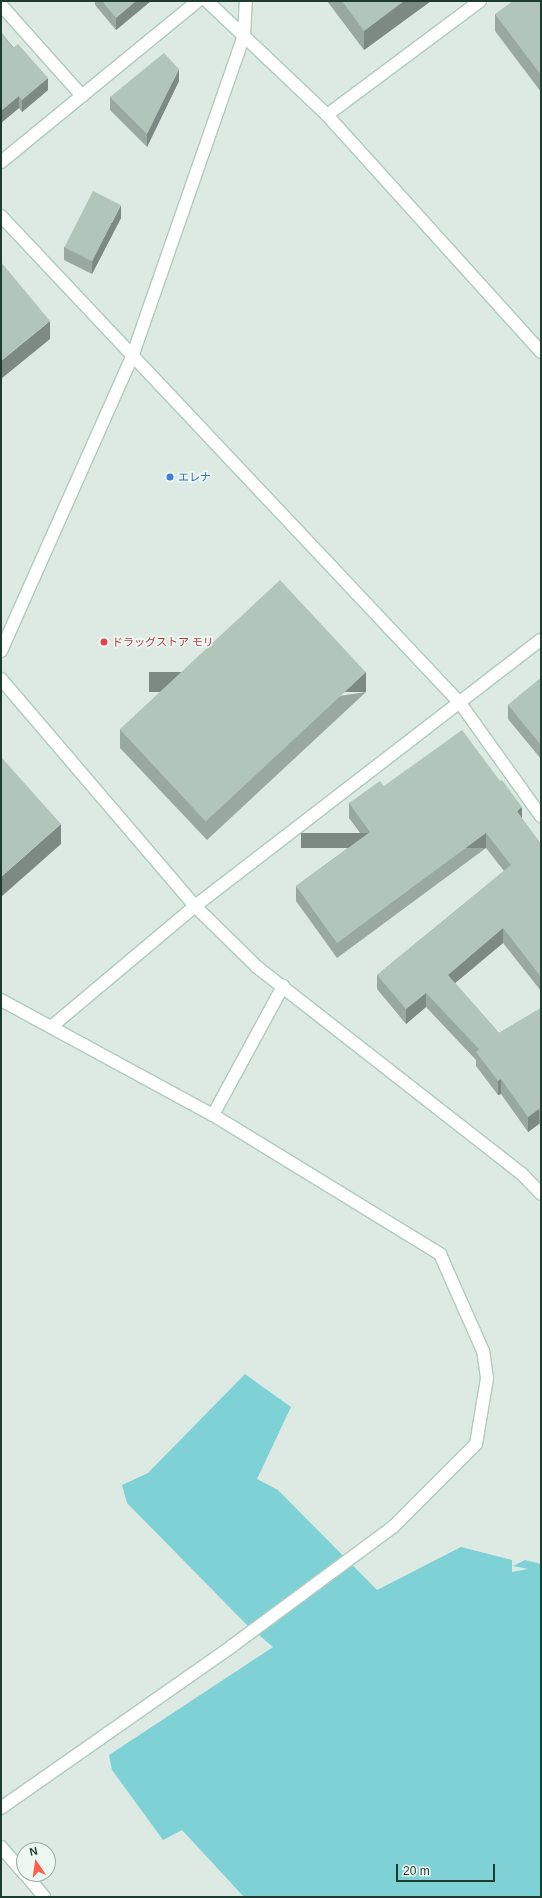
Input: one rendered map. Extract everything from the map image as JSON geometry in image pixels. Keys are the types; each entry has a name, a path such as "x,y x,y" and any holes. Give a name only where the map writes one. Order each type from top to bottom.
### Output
{"street":[{"path":"1,162 198,1"},
{"path":"207,1 327,115 541,352"},
{"path":"1,651 132,357 244,36 246,1"},
{"path":"327,115 480,1"},
{"path":"1,6 82,96"},
{"path":"1,216 132,357 460,703 541,816"},
{"path":"52,1027 195,906 541,640"},
{"path":"1,680 195,906 257,966 520,1173 541,1194"},
{"path":"212,1115 282,986"},
{"path":"1,1000 212,1115 440,1254 483,1351 487,1378 476,1444 393,1527 232,1646 1,1808"},
{"path":"1,1847 16,1865"},
{"path":"31,1882 44,1897"}],"water":[{"path":"245,1374 291,1407 257,1479 278,1490 377,1590 461,1547 512,1560 512,1572 528,1569 513,1566 525,1560 541,1564 541,1897 244,1897 182,1830 163,1840 112,1770 109,1755 273,1647 246,1624 127,1503 122,1485 148,1473"}],"building":[{"path":"102,1 136,1 116,18"},
{"path":"342,1 404,1 364,31"},
{"path":"513,1 541,1 541,75 495,14"},
{"path":"1,32 13,48 18,44 48,78 22,100 19,96 1,111"},
{"path":"164,53 179,69 147,134 110,97"},
{"path":"93,191 121,205 92,261 64,247"},
{"path":"1,262 50,321 1,361"},
{"path":"280,580 366,672 206,822 120,729"},
{"path":"541,678 541,745 508,705"},
{"path":"462,730 500,781 502,780 522,807 517,811 541,844 541,977 503,928 448,975 499,1033 541,1008 541,1111 539,1109 528,1117 501,1079 498,1081 476,1052 479,1049 426,993 406,1009 377,975 511,865 486,833 337,943 296,886 370,832 349,803 380,781 384,786"},
{"path":"1,757 61,824 1,877"}],"place":[{"name":"エレナ","path":"170,477"},
{"name":"ドラッグストア モリ","path":"104,642"}]}
